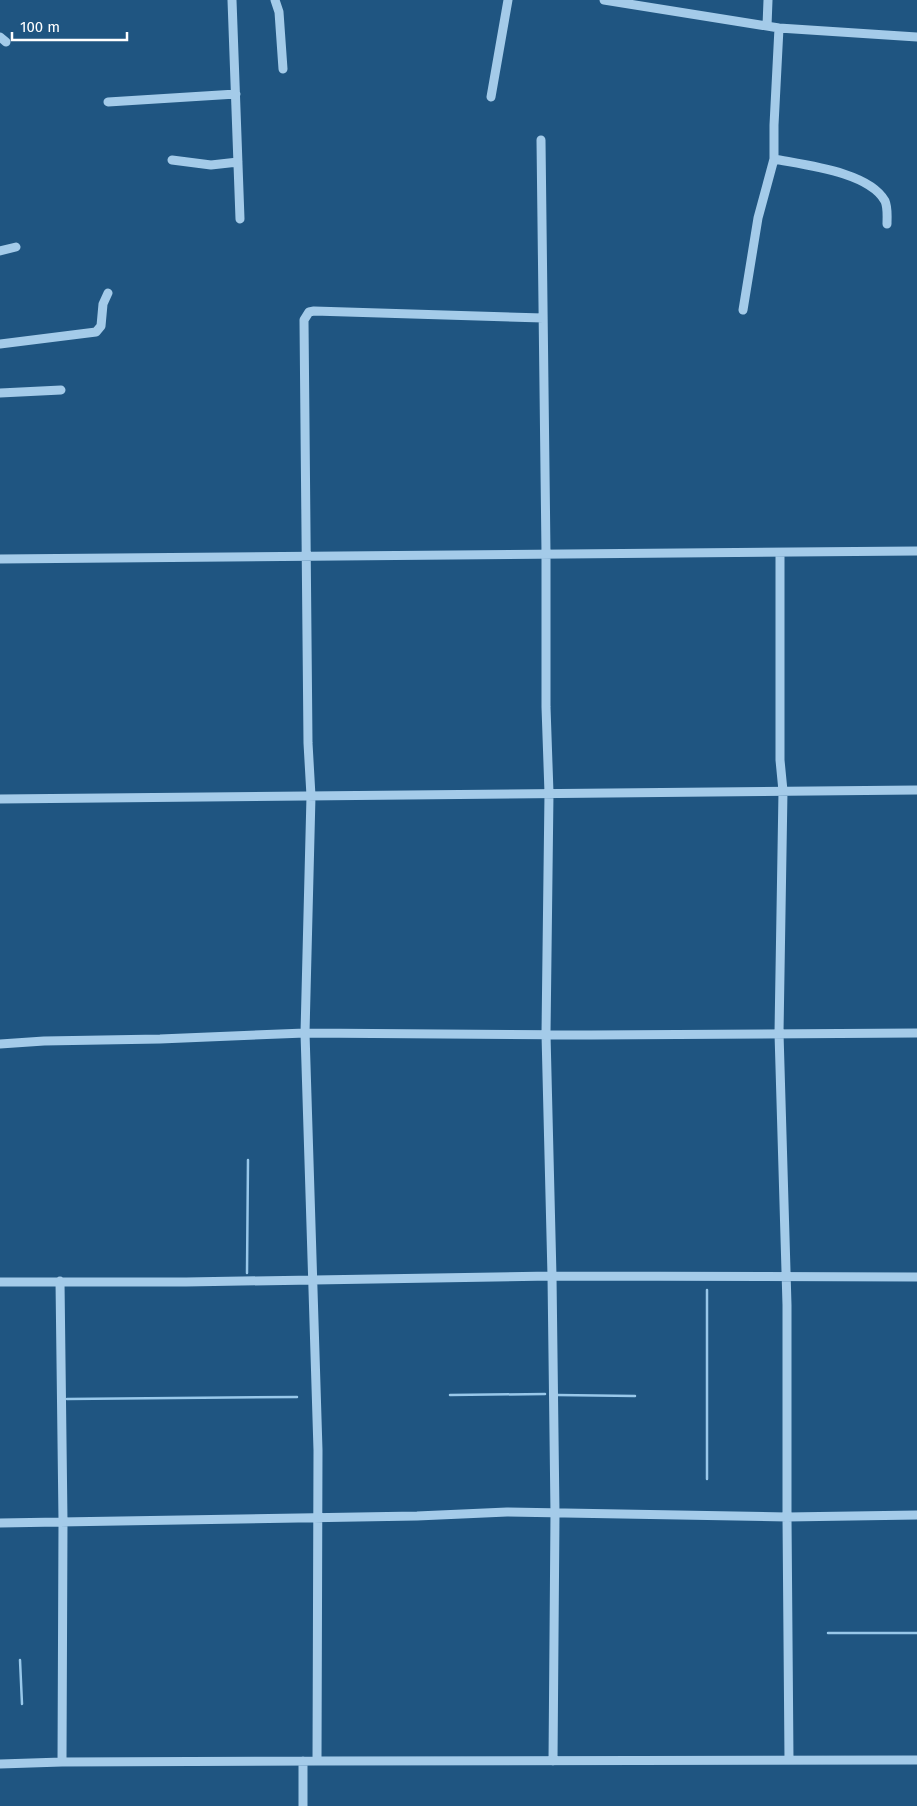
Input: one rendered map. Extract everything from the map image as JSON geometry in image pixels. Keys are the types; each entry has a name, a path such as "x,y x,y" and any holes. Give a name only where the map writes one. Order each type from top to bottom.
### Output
{"street":[{"path":"232,0 240,219"},
{"path":"275,0 279,12 283,69"},
{"path":"491,97 508,0"},
{"path":"604,0 779,28 917,37"},
{"path":"767,26 768,0"},
{"path":"743,310 758,218 774,159 779,28"},
{"path":"108,102 236,94"},
{"path":"541,140 546,707 549,793 546,1034 555,1514 553,1761"},
{"path":"774,159 820,168 863,180 877,190 884,200 887,207 887,224"},
{"path":"172,160 212,165 238,162"},
{"path":"0,251 16,246"},
{"path":"0,344 96,332 102,326 103,304 108,292"},
{"path":"317,1761 316,1517 318,1450 305,1033 311,796 308,733 304,320 309,312 544,318"},
{"path":"0,393 60,390"},
{"path":"0,559 917,551"},
{"path":"780,552 780,760 783,791 779,1033 785,1278 789,1760"},
{"path":"0,799 917,790"},
{"path":"0,1044 305,1033 917,1033"},
{"path":"0,1282 186,1282 552,1276 917,1278"},
{"path":"60,1281 63,1521 62,1762"},
{"path":"0,1523 417,1516 507,1512 786,1518 917,1515"},
{"path":"0,1764 62,1762 917,1760"},
{"path":"303,1761 303,1806"}],"waterway":[{"path":"247,1273 248,1160"},
{"path":"707,1290 707,1479"},
{"path":"450,1395 545,1394"},
{"path":"557,1395 635,1396"},
{"path":"67,1399 297,1397"},
{"path":"828,1633 917,1633"},
{"path":"20,1660 22,1704"}]}
